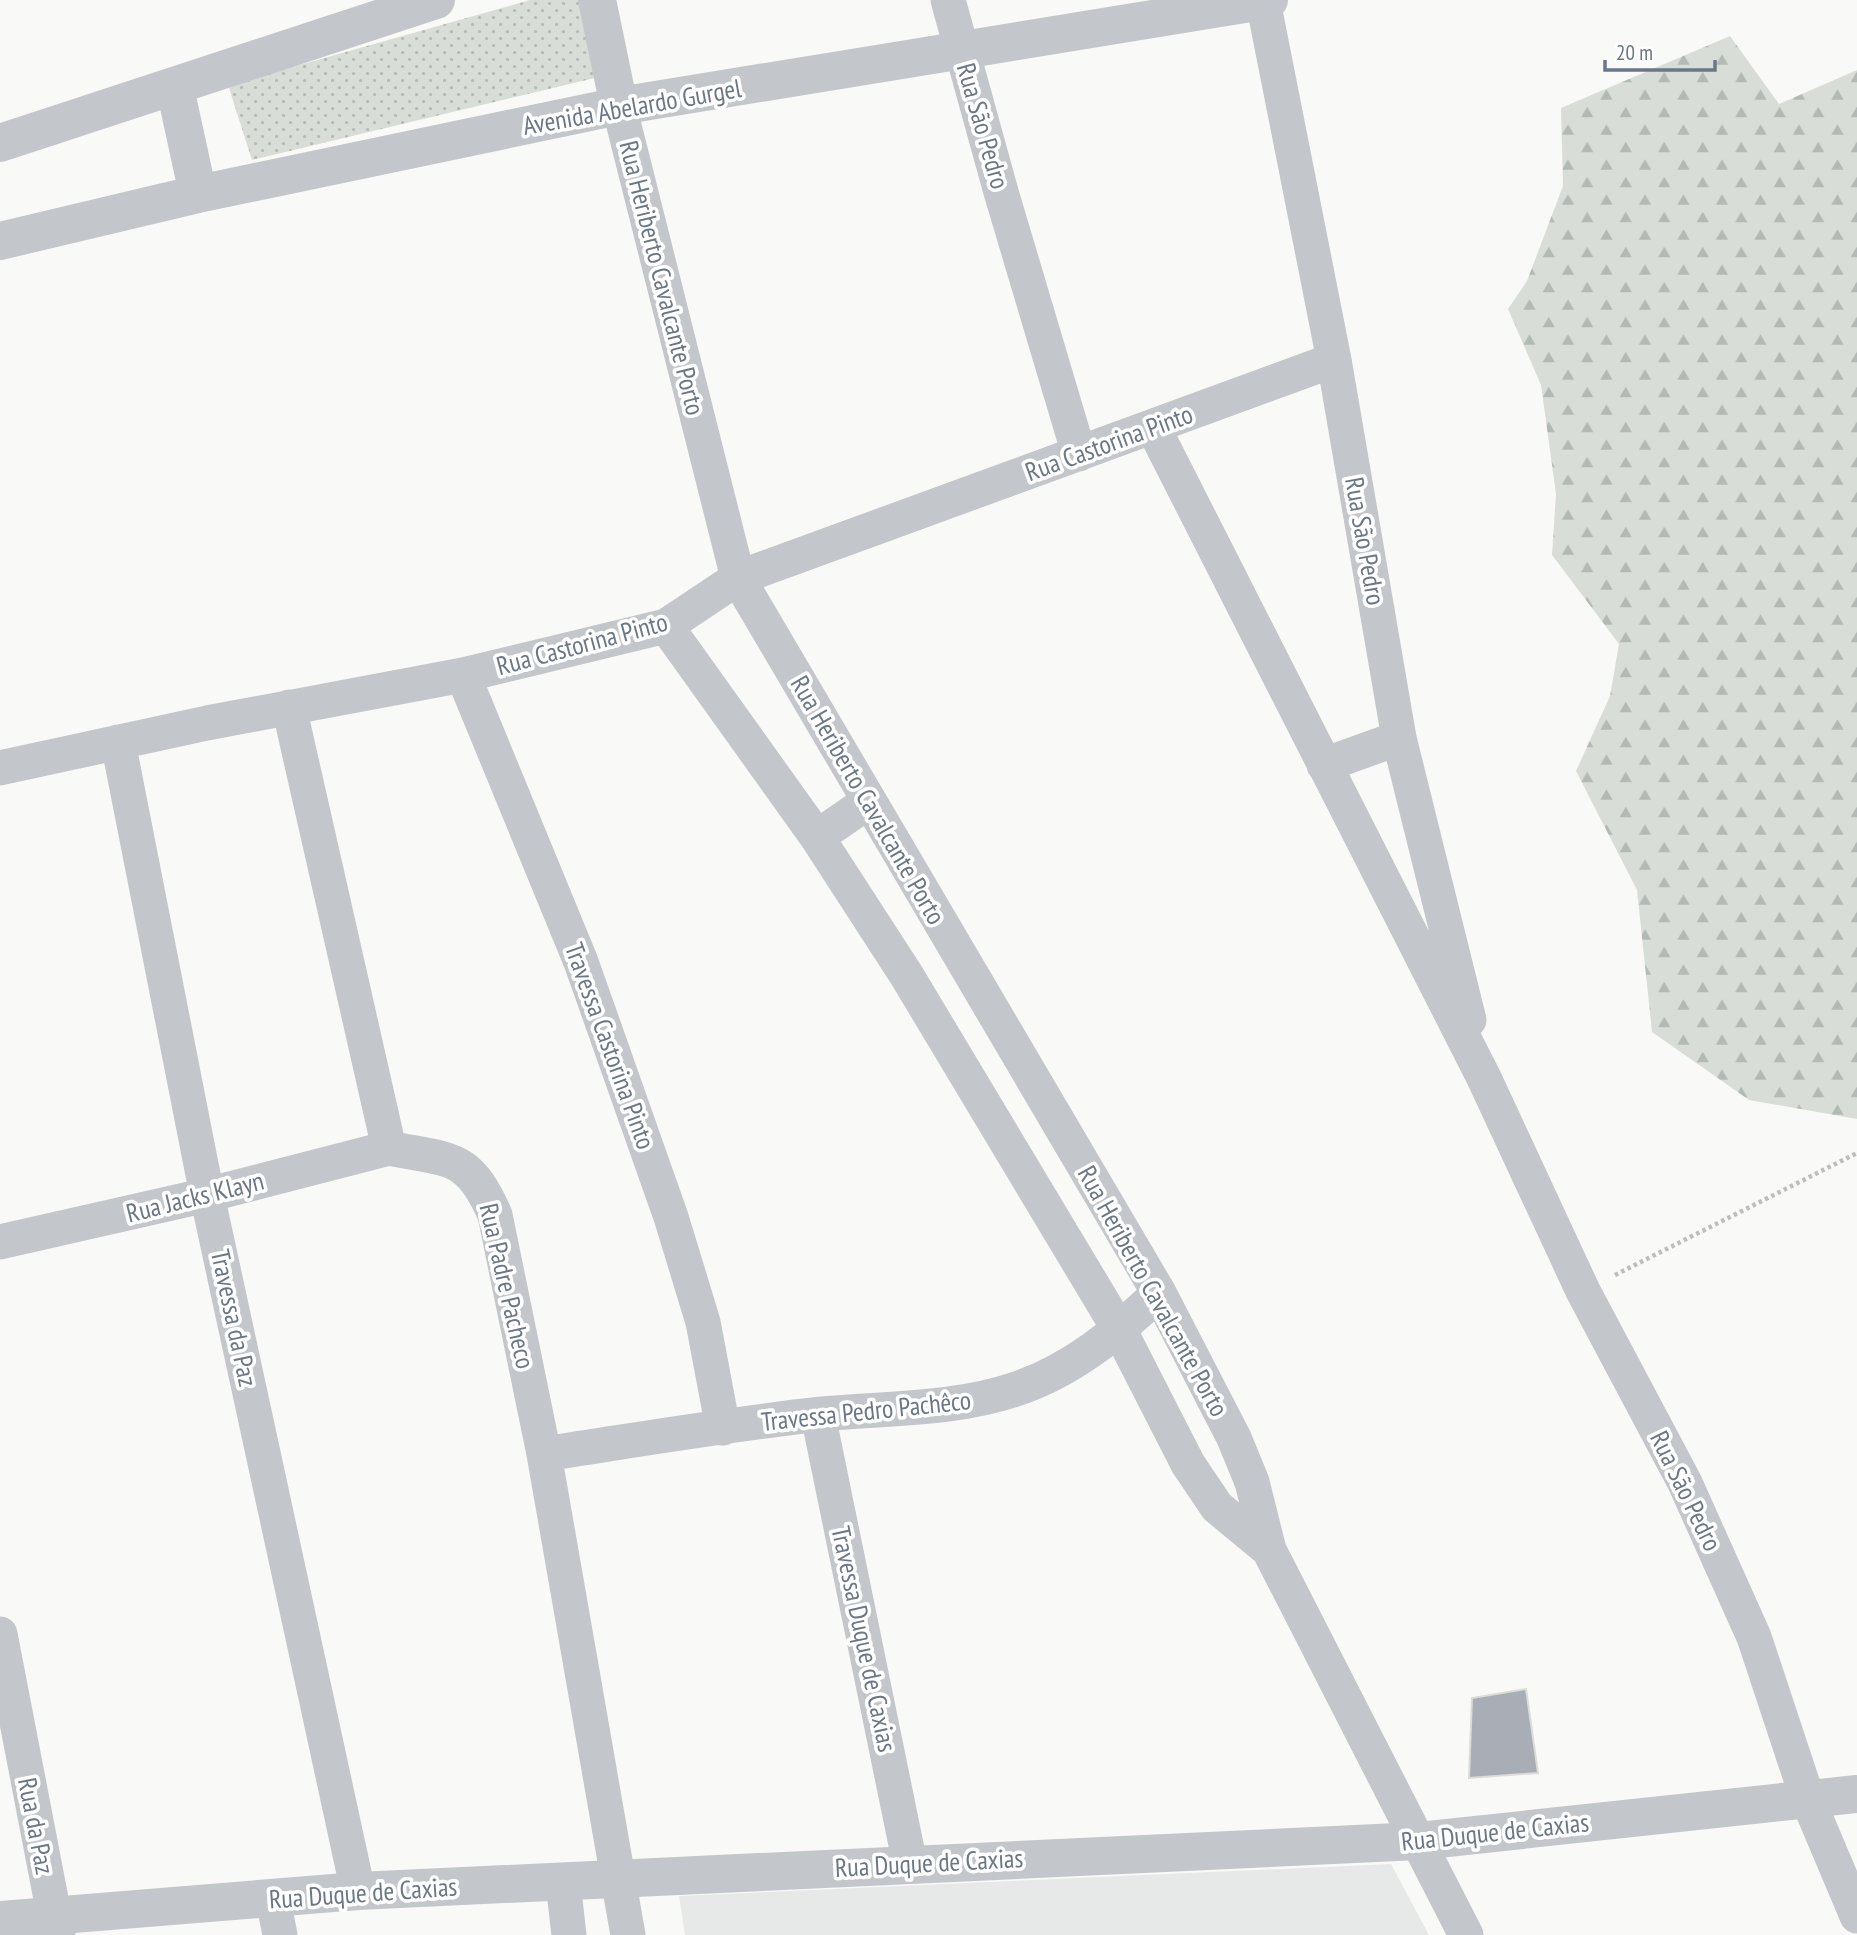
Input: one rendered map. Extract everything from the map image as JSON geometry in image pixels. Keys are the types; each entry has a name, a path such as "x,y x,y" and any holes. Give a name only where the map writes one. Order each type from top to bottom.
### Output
{"street":[{"path":"0,143 175,88 436,0"},
{"name":"Rua Heriberto Cavalcante Porto","path":"597,0 619,106 738,578 1159,1293 1234,1438 1252,1482 1269,1550 1466,1935"},
{"name":"Rua São Pedro","path":"948,0 1079,454"},
{"name":"Avenida Abelardo Gurgel","path":"0,241 198,194 619,106 1266,1"},
{"name":"Rua São Pedro","path":"1266,1 1334,360 1399,738 1484,1078"},
{"path":"175,88 198,194"},
{"name":"Rua Castorina Pinto","path":"0,768 289,707 463,676 666,626 738,578 1334,360"},
{"name":"Rua São Pedro","path":"1153,427 1484,1078 1583,1292 1685,1483 1754,1637 1808,1800 1857,1916"},
{"name":"Rua Heriberto Cavalcante Porto","path":"666,626 817,837 907,976 1120,1331 1188,1464 1217,1507 1269,1550"},
{"name":"Travessa Castorina Pinto","path":"463,676 581,962 671,1217 703,1322 723,1427"},
{"path":"289,707 389,1148"},
{"path":"1324,765 1399,738"},
{"name":"Travessa da Paz","path":"118,742 207,1195 358,1891"},
{"path":"817,837 868,802"},
{"name":"Rua Jacks Klayn","path":"0,1242 207,1195 389,1148"},
{"name":"Rua Padre Pacheco","path":"389,1148 459,1163 480,1182 495,1216 544,1454 621,1881 628,1935"},
{"name":"Travessa Pedro Pachêco","path":"544,1454 818,1415 976,1400 1016,1389 1060,1370 1120,1331 1159,1293"},
{"name":"Travessa Duque de Caxias","path":"818,1415 910,1864"},
{"name":"Rua da Paz","path":"0,1634 55,1925"},
{"name":"Rua Duque de Caxias","path":"0,1920 55,1925 277,1917 358,1891 621,1881 910,1864 1419,1841 1857,1794"},
{"path":"563,1882 569,1935"}],"path":[{"path":"1583,1292 1857,1153"}],"shaded area":[{"path":"1391,1864 1429,1935 685,1935 679,1896"}],"green space":[{"path":"530,0 582,0 599,77 252,160 228,85"},
{"path":"1730,36 1779,104 1857,70 1857,1119 1749,1100 1652,1032 1637,890 1576,771 1610,696 1619,644 1552,555 1556,494 1541,385 1508,309 1527,281 1563,186 1561,108"}],"building":[{"path":"1526,1689 1538,1773 1469,1778 1472,1698"}]}
